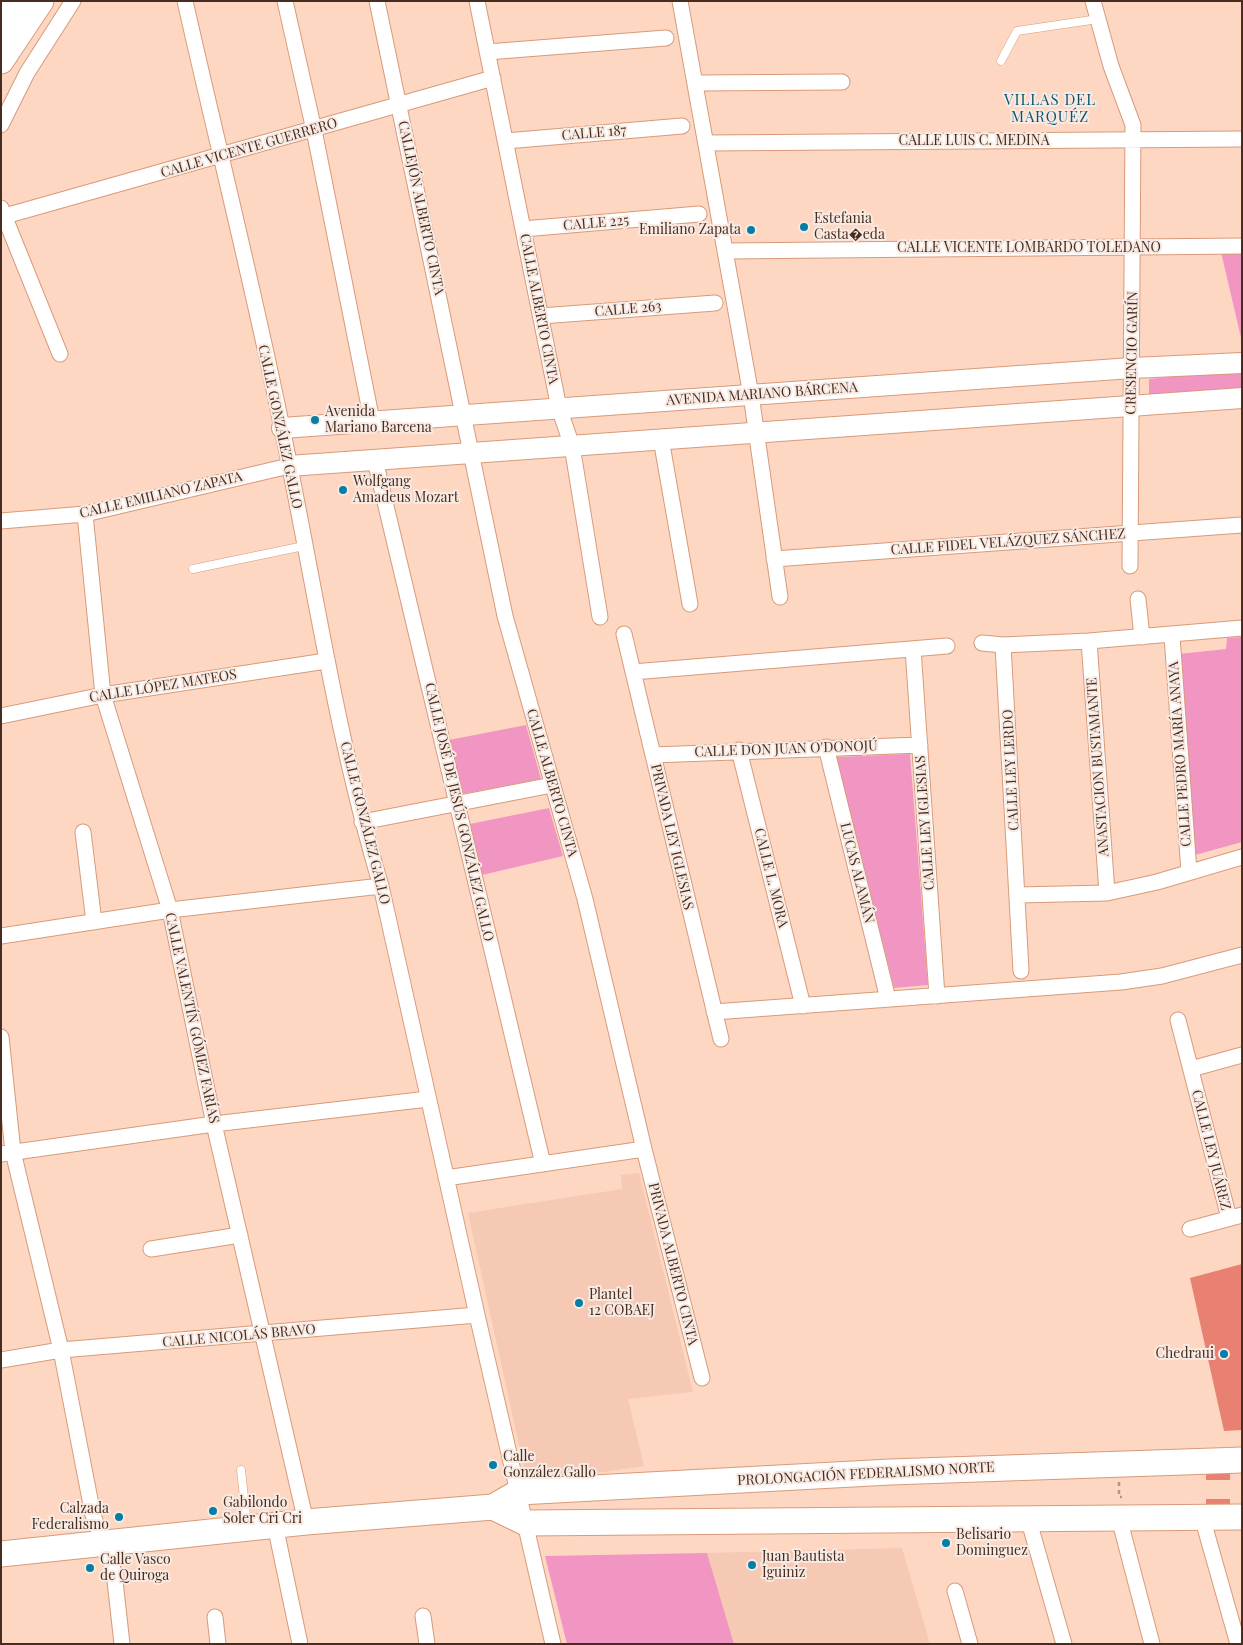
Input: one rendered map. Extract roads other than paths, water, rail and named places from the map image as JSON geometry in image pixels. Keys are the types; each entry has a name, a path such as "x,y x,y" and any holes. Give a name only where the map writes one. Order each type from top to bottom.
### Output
{"main road":[{"path":"1,61 41,1"},
{"path":"1,24 13,2"},
{"name":"PROLONGACIÓN FEDERALISMO NORTE","path":"1,1554 306,1522 494,1507 519,1492 890,1472 1242,1460"},
{"path":"494,1507 526,1523 1242,1517"}],"street":[{"path":"1,125 27,73 73,1"},
{"name":"CALLE GONZÁLEZ GALLO","path":"185,1 282,428 326,661 362,822 382,886 476,1315 519,1492 553,1644"},
{"path":"285,1 314,130 372,421"},
{"name":"CALLEJÓN ALBERTO CINTA","path":"377,1 464,415"},
{"name":"CALLE ALBERTO CINTA","path":"477,1 559,408 572,446 600,617"},
{"path":"680,1 751,395 780,598"},
{"name":"CRESENCIO GARÍN","path":"1093,1 1111,66 1133,126 1130,566"},
{"path":"488,52 666,38"},
{"name":"CALLE VICENTE GUERRERO","path":"3,212 220,156 493,78"},
{"path":"696,83 842,82"},
{"name":"CALLE 187","path":"506,141 682,126"},
{"name":"CALLE LUIS C. MEDINA","path":"707,143 1242,140"},
{"path":"3,212 60,354"},
{"name":"CALLE 225","path":"523,229 699,214"},
{"name":"CALLE VICENTE LOMBARDO TOLEDANO","path":"726,251 1242,246"},
{"name":"CALLE 263","path":"541,316 714,302"},
{"name":"AVENIDA MARIANO BÁRCENA","path":"282,428 1132,368 1242,363"},
{"path":"289,466 1242,398"},
{"name":"CALLE ALBERTO CINTA","path":"464,415 505,616 584,899 644,1150"},
{"path":"661,439 690,604"},
{"name":"CALLE JOSÉ DE JESÚS GONZÁLEZ GALLO","path":"375,460 543,1164"},
{"name":"CALLE EMILIANO ZAPATA","path":"1,521 85,514 289,466"},
{"name":"CALLE VALENTÍN GÓMEZ FARÍAS","path":"85,514 103,694 170,910 214,1124 306,1522"},
{"name":"CALLE FIDEL VELÁZQUEZ SÁNCHEZ","path":"774,559 1242,525"},
{"path":"1138,599 1142,637"},
{"path":"982,643 1003,645 1089,641 1172,636 1242,628"},
{"name":"PRIVADA LEY IGLESIAS","path":"624,634 721,1040"},
{"name":"CALLE PEDRO MARÍA ANAYA","path":"1172,636 1188,872"},
{"name":"ANASTACION BUSTAMANTE","path":"1089,641 1107,893"},
{"name":"CALLE LEY LERDO","path":"1003,645 1021,971"},
{"path":"633,672 947,646"},
{"name":"CALLE LEY IGLESIAS","path":"913,649 937,996"},
{"name":"CALLE LÓPEZ MATEOS","path":"1,716 103,694 326,661"},
{"name":"CALLE DON JUAN O'DONOJÚ","path":"653,756 739,750 920,745"},
{"name":"LUCAS ALAMÁN","path":"826,747 888,1000"},
{"name":"CALLE L. MORA","path":"739,750 803,1006"},
{"path":"362,822 552,785"},
{"path":"83,832 94,922"},
{"path":"1018,895 1107,893 1242,857"},
{"path":"1,936 170,910 382,886"},
{"path":"714,1012 1121,982 1162,976 1242,955"},
{"name":"CALLE LEY JUÁREZ","path":"1178,1020 1235,1217"},
{"path":"1,1037 7,1153 61,1350 93,1515 114,1572 122,1644"},
{"path":"1191,1069 1242,1055"},
{"path":"7,1153 214,1124 428,1099"},
{"path":"446,1178 644,1150"},
{"name":"PRIVADA ALBERTO CINTA","path":"644,1150 702,1378"},
{"path":"1190,1229 1235,1217"},
{"path":"151,1249 240,1235"},
{"name":"CALLE NICOLÁS BRAVO","path":"1,1360 61,1350 70,1351 476,1315"},
{"path":"1202,1517 1238,1644"},
{"path":"1028,1518 1064,1644"},
{"path":"1119,1518 1152,1644"},
{"path":"275,1525 300,1644"},
{"path":"955,1592 970,1644"},
{"path":"423,1616 427,1644"},
{"path":"215,1618 218,1644"}],"lane":[{"path":"1001,61 1017,31 1098,19"},
{"path":"193,569 304,546"},
{"path":"241,1470 248,1528"}],"place":[{"name":"Estefania Casta�eda","path":"804,227"},
{"name":"Emiliano Zapata","path":"751,230"},
{"name":"Avenida Mariano Barcena","path":"315,420"},
{"name":"Wolfgang Amadeus Mozart","path":"343,490"},
{"name":"Plantel 12 COBAEJ","path":"579,1303"},
{"name":"Chedraui","path":"1224,1354"},
{"name":"Calle González Gallo","path":"493,1465"},
{"name":"Gabilondo Soler Cri Cri","path":"213,1511"},
{"name":"Calzada Federalismo","path":"119,1517"},
{"name":"Belisario Dominguez","path":"946,1543"},
{"name":"Juan Bautista Iguiniz","path":"752,1565"},
{"name":"Calle Vasco de Quiroga","path":"90,1568"}],"district":[{"name":"VILLAS DEL MARQUÉZ","path":"1050,108"}]}
